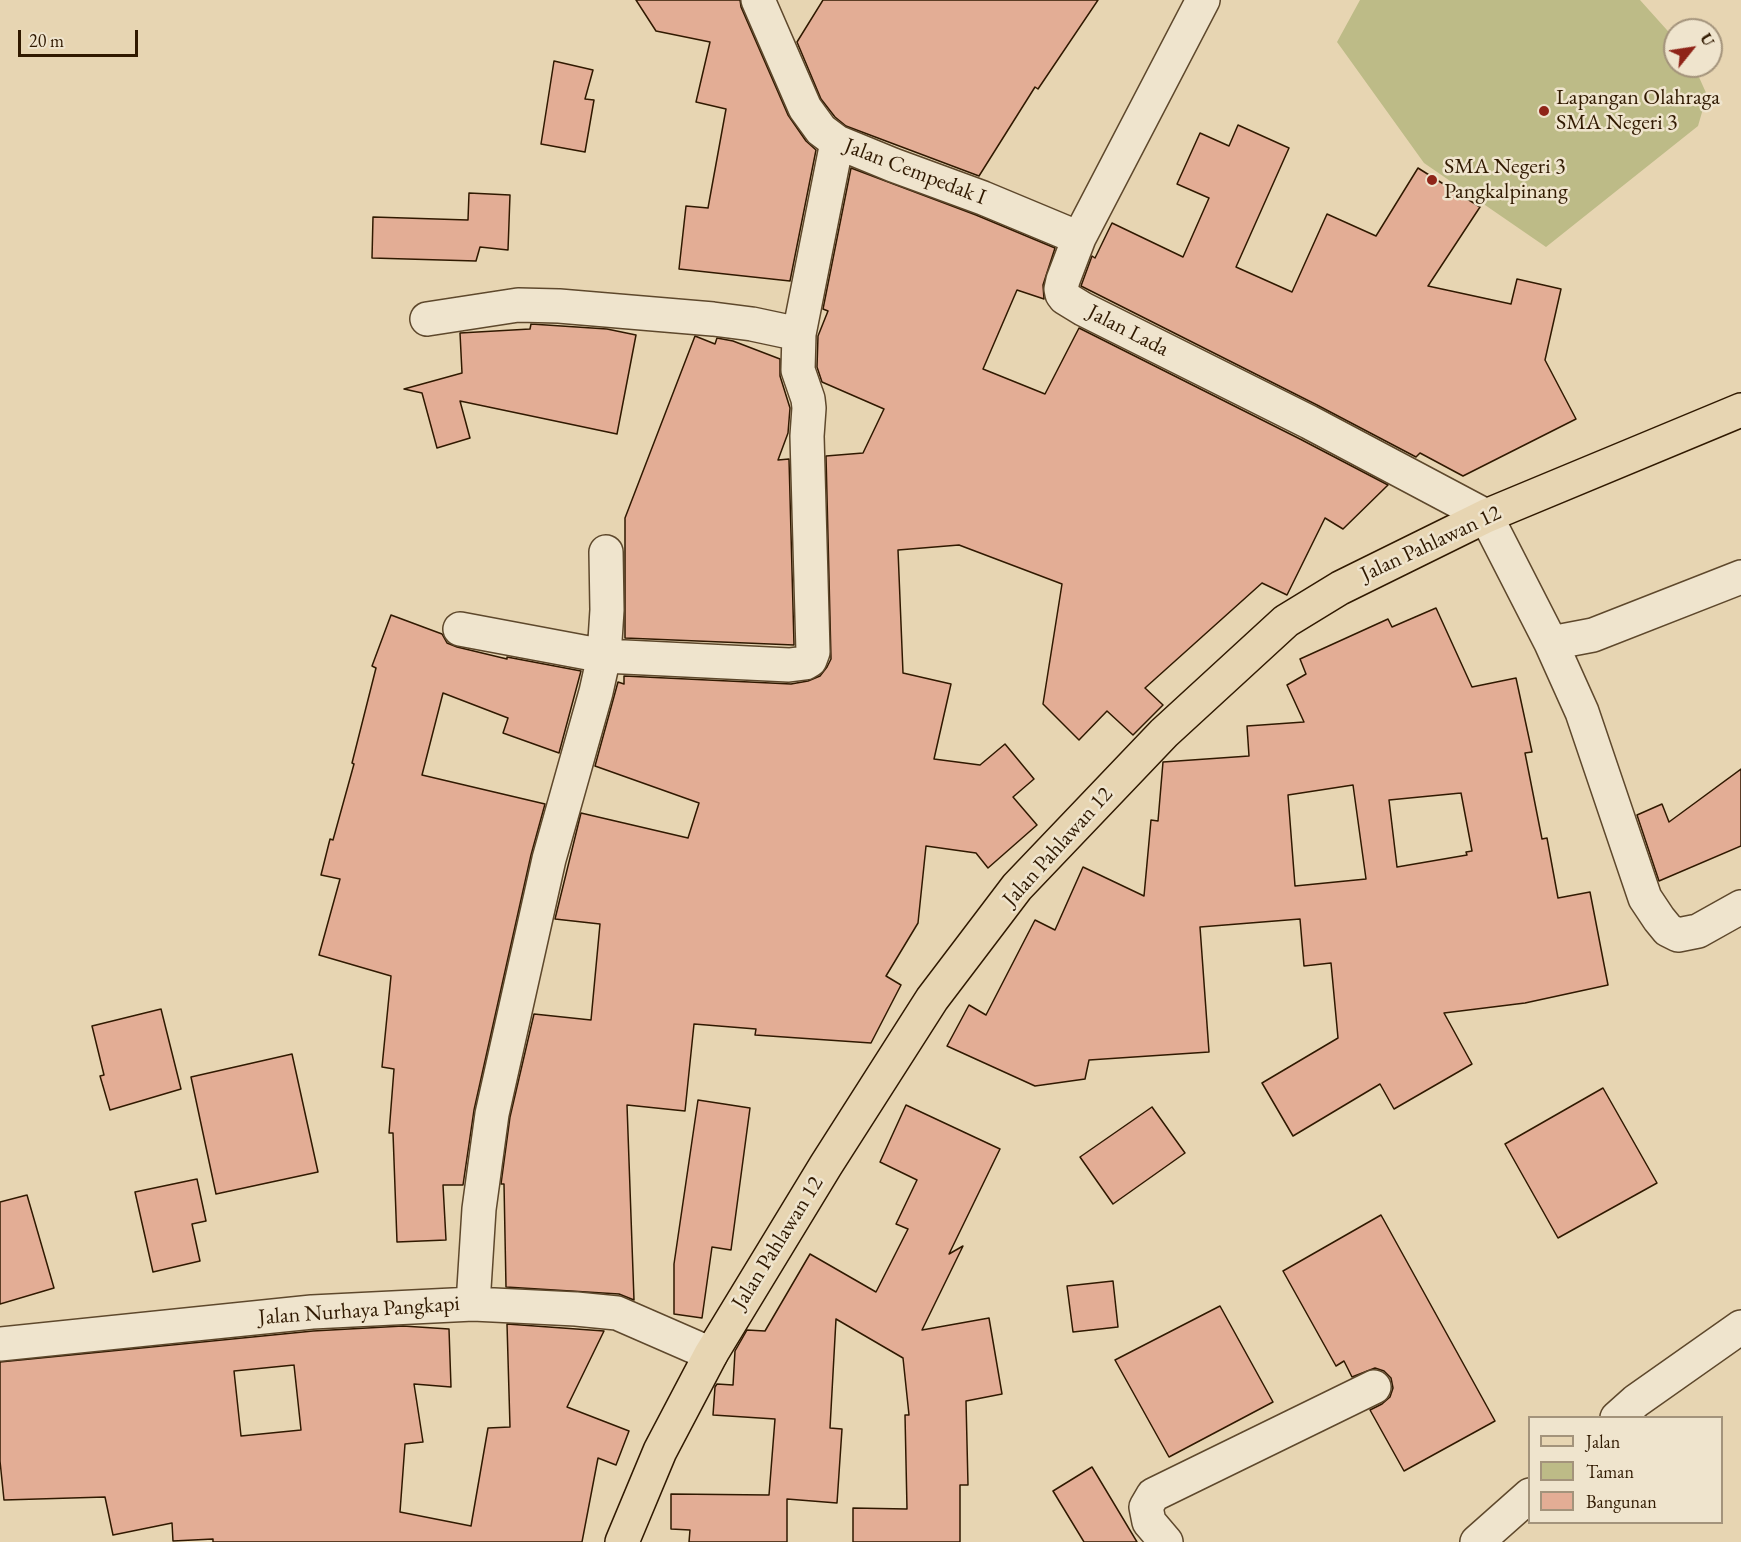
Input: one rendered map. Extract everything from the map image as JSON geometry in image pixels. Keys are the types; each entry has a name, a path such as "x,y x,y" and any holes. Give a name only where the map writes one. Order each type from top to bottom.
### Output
{"main road":[{"name":"Jalan Pahlawan 12","path":"622,1542 660,1451 711,1353 932,999 1017,887 1164,733 1286,621 1340,588 1486,516 1741,410"}],"street":[{"name":"Jalan Cempedak I","path":"758,0 805,108 821,130 837,142 1079,238"},
{"name":"Jalan Lada","path":"1203,0 1079,238 1061,289 1065,298 1309,422 1486,516"},
{"path":"460,628 604,656 789,665 810,660 813,652 807,436 809,408 798,370 799,334 837,142"},
{"path":"428,319 518,305 559,306 713,319 799,334"},
{"path":"1486,516 1551,643 1582,712 1645,898 1668,930 1678,935 1698,931 1741,907"},
{"path":"472,1304 479,1209 492,1114 549,859 604,656 607,610 606,552"},
{"path":"1551,643 1593,635 1741,577"},
{"name":"Jalan Nurhaya Pangkapi","path":"0,1344 312,1312 472,1304 617,1313 711,1353"},
{"path":"1619,1416 1636,1401 1741,1327"},
{"path":"1166,1542 1149,1522 1146,1507 1153,1495 1374,1387"},
{"path":"1477,1542 1528,1497"}],"green space":[{"name":"Lapangan Olahraga SMA Negeri 3","path":"1360,0 1640,0 1663,26 1663,78 1699,78 1707,95 1698,126 1546,247 1424,163 1337,42"}],"building":[{"path":"636,0 740,0 788,115 806,141 816,150 790,281 679,269 686,206 708,208 726,109 696,102 710,42 656,31"},
{"path":"823,0 1098,0 1038,89 1035,87 979,176 846,126 835,117 821,99 797,42"},
{"path":"554,61 593,70 585,99 594,100 585,152 541,144"},
{"path":"1238,125 1289,148 1236,267 1292,292 1327,214 1376,236 1418,168 1480,207 1428,286 1511,304 1517,279 1561,289 1545,360 1576,419 1463,476 1420,453 1416,457 1081,286 1092,256 1095,258 1112,223 1183,257 1209,198 1177,184 1200,133 1229,146"},
{"path":"851,168 976,215 1055,248 1043,285 1044,299 1017,290 983,369 1045,394 1079,328 1388,485 1343,529 1325,518 1287,595 1262,583 1145,688 1163,705 1133,735 1107,711 1079,740 1043,704 1062,584 959,545 898,550 903,673 951,684 934,759 980,765 1005,744 1034,779 1013,797 1037,825 988,868 976,853 926,846 918,923 886,976 901,985 871,1043 755,1035 756,1029 694,1024 685,1111 627,1105 634,1300 619,1294 506,1287 504,1184 501,1184 510,1117 534,1014 591,1020 600,924 555,919 581,813 688,838 699,803 595,766 618,682 624,684 624,676 791,684 820,676 831,659 826,456 863,453 884,409 822,382 817,367 818,336 828,311 823,309"},
{"path":"469,193 510,195 508,250 480,247 476,261 372,258 373,217 468,220"},
{"path":"531,324 607,329 636,335 617,434 460,401 470,438 437,448 422,393 404,389 462,373 460,333 530,329"},
{"path":"695,336 715,344 717,338 733,341 780,359 780,376 790,408 788,433 778,460 789,459 794,645 625,638 625,518"},
{"path":"1436,608 1472,687 1516,678 1532,752 1525,753 1542,839 1547,838 1558,898 1590,892 1608,985 1525,1003 1444,1013 1472,1064 1394,1109 1380,1084 1293,1136 1262,1083 1338,1038 1331,963 1304,966 1300,919 1200,927 1209,1052 1089,1060 1085,1079 1035,1086 947,1046 969,1005 986,1015 1035,920 1055,930 1083,867 1144,896 1151,820 1158,821 1163,762 1249,756 1247,726 1304,722 1287,685 1306,674 1300,659 1388,619 1392,627","holes":["1353,785 1366,879 1295,886 1288,795","1461,793 1472,851 1466,852 1467,855 1397,867 1389,800"]},
{"path":"391,615 442,634 447,643 457,647 507,659 507,657 581,671 559,753 503,733 508,718 443,693 422,775 545,804 531,855 474,1110 463,1185 443,1185 446,1240 397,1242 393,1133 389,1133 394,1069 382,1067 391,976 319,955 340,879 321,875 354,764 352,763 376,668 372,666"},
{"path":"1741,769 1741,846 1659,881 1637,815 1662,804 1669,822"},
{"path":"161,1009 181,1089 110,1110 100,1076 104,1075 92,1026"},
{"path":"292,1054 318,1172 216,1194 191,1077"},
{"path":"1603,1088 1657,1183 1558,1238 1505,1144"},
{"path":"698,1100 750,1108 731,1250 712,1247 702,1318 674,1314 674,1264"},
{"path":"906,1105 1000,1149 949,1254 963,1246 922,1330 989,1318 1002,1394 966,1401 968,1485 960,1485 960,1542 853,1542 853,1508 907,1509 905,1415 909,1415 903,1358 836,1319 830,1428 842,1429 837,1503 787,1499 787,1542 689,1542 690,1530 671,1529 671,1494 769,1495 775,1419 713,1415 715,1387 717,1384 733,1385 735,1351 747,1330 765,1331 810,1254 876,1292 908,1229 896,1224 917,1180 880,1162"},
{"path":"1152,1107 1185,1153 1113,1204 1080,1157"},
{"path":"197,1179 206,1221 192,1224 200,1261 153,1272 135,1192"},
{"path":"27,1195 54,1288 0,1304 0,1202"},
{"path":"1381,1215 1495,1421 1404,1471 1370,1410 1390,1397 1393,1388 1391,1378 1384,1371 1375,1368 1352,1377 1344,1361 1336,1366 1283,1271"},
{"path":"1113,1281 1118,1327 1073,1332 1067,1286"},
{"path":"1220,1306 1273,1402 1169,1457 1115,1360"},
{"path":"507,1324 604,1331 567,1407 629,1431 616,1465 598,1458 582,1542 213,1542 213,1539 173,1541 172,1523 113,1535 105,1497 4,1500 0,1461 0,1362 313,1331 403,1326 449,1329 451,1387 414,1384 423,1442 405,1444 400,1512 471,1526 488,1428 510,1427","holes":["294,1365 301,1430 241,1436 234,1371"]},
{"path":"1092,1467 1137,1542 1084,1542 1053,1491"}],"place":[{"name":"Lapangan Olahraga SMA Negeri 3","path":"1544,111"},
{"name":"SMA Negeri 3 Pangkalpinang","path":"1432,180"}]}
